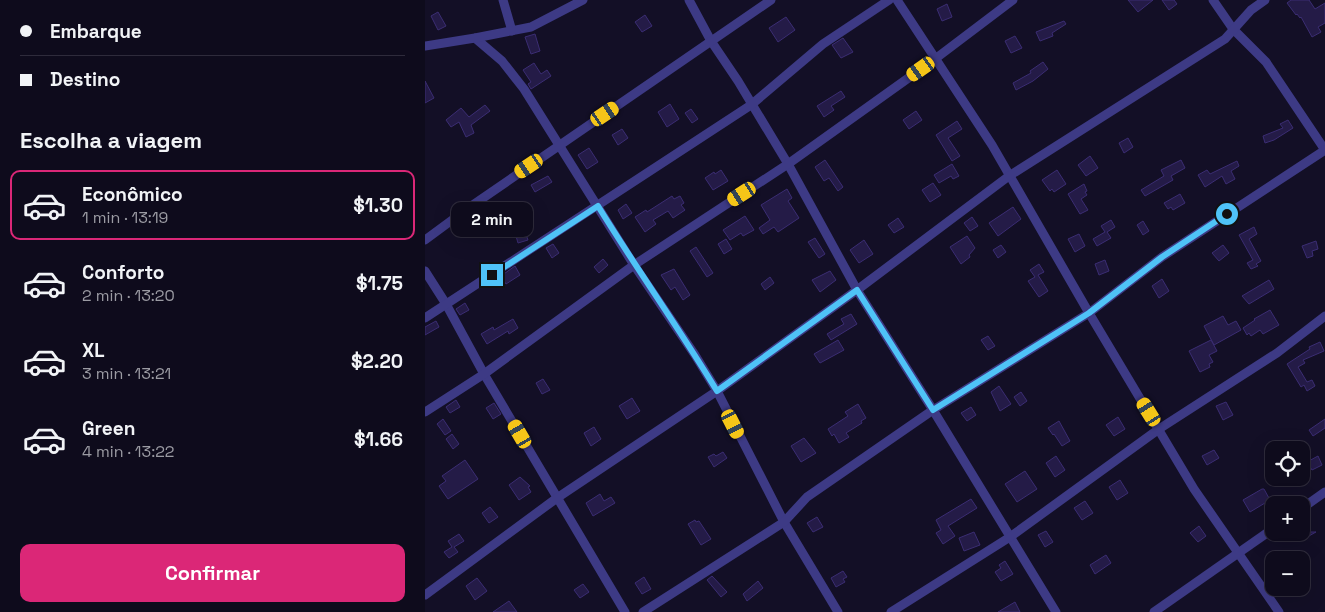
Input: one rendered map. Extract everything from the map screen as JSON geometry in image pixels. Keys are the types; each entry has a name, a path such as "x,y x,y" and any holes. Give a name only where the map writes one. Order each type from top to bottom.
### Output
{"street":[{"path":"503,0 511,31"},
{"path":"425,46 531,27 583,0"},
{"path":"689,0 711,41 787,164 857,290 933,410 1056,612"},
{"path":"425,240 467,208 771,0"},
{"path":"425,318 751,105 823,44 889,0"},
{"path":"897,0 992,145 1194,489 1279,612"},
{"path":"425,412 485,374 634,265 787,164 935,59 1013,0"},
{"path":"643,612 784,522 807,497 933,410 1089,313 1162,257 1325,150 1266,62 1233,29 1213,0"},
{"path":"425,594 557,498 717,391 857,290 1009,176 1225,39 1251,10 1265,0"},
{"path":"475,38 501,61 524,89 634,265 695,355 717,391 784,522 838,612"},
{"path":"425,271 447,304 485,374 625,612"},
{"path":"891,612 1010,537 1159,428 1277,353 1325,316"},
{"path":"1310,503 1325,492"},
{"path":"1154,612 1265,534"}],"building":[{"path":"1128,0 1153,0 1138,12"},
{"path":"1162,0 1174,0 1177,4 1169,10"},
{"path":"1291,0 1309,0 1315,9 1325,3 1325,23 1318,27 1321,32 1312,37 1301,17 1296,15 1287,3"},
{"path":"947,4 952,17 942,21 937,9"},
{"path":"438,12 446,26 438,30 431,16"},
{"path":"645,15 652,26 642,32 635,22"},
{"path":"786,17 795,30 778,42 769,28"},
{"path":"1064,21 1066,24 1052,33 1053,36 1040,41 1036,32"},
{"path":"535,34 540,51 531,54 525,37"},
{"path":"1015,36 1022,48 1011,53 1005,41"},
{"path":"843,38 853,52 841,58 832,45"},
{"path":"1043,62 1048,69 1033,81 1016,90 1013,83 1031,73 1030,71"},
{"path":"534,63 541,74 547,70 551,76 531,89 528,84 531,82 523,70"},
{"path":"425,81 434,98 425,103"},
{"path":"841,91 845,97 831,106 834,110 824,117 817,106"},
{"path":"670,104 679,119 667,127 658,112"},
{"path":"485,105 490,111 471,125 474,133 466,137 459,122 451,127 446,120 461,108 469,117"},
{"path":"691,109 698,119 692,123 685,113"},
{"path":"916,111 922,120 909,129 903,120"},
{"path":"1288,120 1293,128 1274,140 1265,143 1263,136 1283,128 1280,124"},
{"path":"957,121 962,129 948,138 960,156 952,161 936,135"},
{"path":"622,129 628,138 618,145 612,135"},
{"path":"1128,138 1133,147 1124,153 1119,143"},
{"path":"589,148 598,162 587,169 578,155"},
{"path":"1090,156 1098,168 1086,176 1078,165"},
{"path":"825,160 843,187 838,191 829,178 824,181 815,167"},
{"path":"1181,160 1185,168 1171,176 1173,180 1145,196 1141,190 1164,176 1161,170"},
{"path":"1237,161 1239,166 1231,171 1235,179 1226,184 1222,176 1205,187 1198,175 1207,170 1210,174"},
{"path":"952,164 959,176 953,179 951,176 939,183 934,175"},
{"path":"721,170 728,181 713,190 705,178"},
{"path":"1057,170 1066,184 1054,192 1052,189 1050,191 1042,180"},
{"path":"548,176 552,182 535,192 531,185"},
{"path":"933,183 941,195 930,202 922,190"},
{"path":"1084,184 1087,195 1081,199 1088,210 1080,214 1068,194"},
{"path":"787,189 792,198 788,201 799,218 778,232 774,227 763,234 759,228 770,220 761,205"},
{"path":"1180,194 1185,203 1173,210 1171,207 1168,209 1164,203"},
{"path":"672,196 674,199 680,196 684,203 681,205 685,210 673,218 668,211 653,220 656,224 645,232 635,217 646,210 647,212"},
{"path":"626,204 632,213 623,219 618,210"},
{"path":"1013,207 1021,219 998,236 989,223"},
{"path":"745,216 754,230 743,236 741,233 730,240 723,230"},
{"path":"972,217 978,226 970,231 964,223"},
{"path":"898,218 904,227 894,233 888,225"},
{"path":"1111,220 1115,227 1107,232 1111,238 1097,246 1093,239 1105,232 1101,226"},
{"path":"1143,221 1149,231 1143,235 1137,225"},
{"path":"1254,227 1257,234 1249,239 1261,261 1256,264 1258,266 1251,269 1247,263 1253,260 1239,235"},
{"path":"525,232 528,240 518,243 516,236"},
{"path":"1079,234 1085,246 1075,252 1068,239"},
{"path":"967,236 975,248 969,255 970,257 961,264 950,247"},
{"path":"815,238 825,254 819,258 808,242"},
{"path":"726,239 732,249 724,254 718,244"},
{"path":"864,240 873,254 859,263 850,250"},
{"path":"1316,241 1318,249 1312,251 1313,256 1307,258 1302,246"},
{"path":"553,244 559,253 552,258 546,248"},
{"path":"1001,245 1006,252 998,258 993,250"},
{"path":"1223,245 1229,253 1219,261 1212,253"},
{"path":"696,247 713,273 707,277 690,251"},
{"path":"603,259 608,265 599,273 594,267"},
{"path":"1105,260 1109,271 1099,275 1095,264"},
{"path":"1039,264 1044,272 1038,275 1048,291 1039,297 1028,281 1035,277 1030,270"},
{"path":"515,266 520,275 506,284 501,276"},
{"path":"674,269 690,295 683,300 675,287 671,290 661,275"},
{"path":"830,271 836,280 820,292 812,280"},
{"path":"770,277 774,283 765,290 761,284"},
{"path":"1162,279 1169,291 1159,298 1152,286"},
{"path":"1269,280 1274,289 1249,304 1242,296"},
{"path":"465,303 469,310 460,315 456,309"},
{"path":"1270,310 1279,325 1263,334 1260,330 1251,336 1249,333 1247,335 1243,328"},
{"path":"851,314 857,324 831,340 827,334 844,324 841,319"},
{"path":"1223,316 1228,325 1236,321 1241,330 1214,345 1204,326"},
{"path":"513,319 518,328 509,334 508,331 487,344 481,334 493,327 494,330"},
{"path":"436,321 439,327 425,335 425,327"},
{"path":"988,336 995,346 988,350 981,340"},
{"path":"838,340 844,350 820,363 814,354"},
{"path":"1211,340 1217,351 1209,355 1213,362 1209,364 1210,367 1200,372 1189,351"},
{"path":"1320,342 1324,351 1303,360 1305,363 1298,367 1307,382 1312,380 1315,386 1307,391 1304,385 1301,387 1287,364 1310,349 1309,347"},
{"path":"543,379 550,390 542,394 536,383"},
{"path":"999,386 1011,404 1000,411 991,392"},
{"path":"1021,392 1027,401 1020,406 1014,397"},
{"path":"632,398 640,411 627,419 619,406"},
{"path":"456,400 460,407 450,413 446,407"},
{"path":"1226,402 1233,415 1223,420 1216,406"},
{"path":"494,403 501,414 493,419 486,408"},
{"path":"858,404 866,418 861,421 862,423 846,433 849,437 839,443 834,434 832,436 828,429 848,416 845,412"},
{"path":"971,407 976,415 967,421 961,413"},
{"path":"1118,417 1125,429 1114,436 1106,425"},
{"path":"443,419 451,431 445,435 437,424"},
{"path":"1325,419 1325,428 1313,436 1309,430"},
{"path":"1059,421 1070,441 1062,446 1048,428"},
{"path":"594,427 601,439 591,446 584,433"},
{"path":"452,434 459,444 453,449 446,439"},
{"path":"804,438 816,453 801,462 791,446"},
{"path":"1214,450 1219,458 1207,465 1202,456"},
{"path":"723,452 727,458 714,467 708,457 714,454 716,456"},
{"path":"1056,456 1065,470 1055,477 1046,463"},
{"path":"1318,456 1322,465 1312,470 1310,460"},
{"path":"465,460 478,479 448,499 439,486 446,481 442,476"},
{"path":"1025,471 1037,489 1017,502 1005,484"},
{"path":"520,477 530,486 528,487 531,492 519,500 509,485"},
{"path":"1120,480 1128,493 1117,500 1109,487"},
{"path":"1262,489 1264,489 1268,496 1265,496 1265,503 1250,512 1243,500"},
{"path":"600,494 604,501 611,497 615,503 593,516 586,503"},
{"path":"971,499 977,508 948,526 955,536 943,544 936,533 941,530 936,520"},
{"path":"1085,501 1093,513 1082,520 1074,508"},
{"path":"490,507 498,517 489,523 482,513"},
{"path":"817,517 823,527 813,532 807,523"},
{"path":"695,520 696,522 699,521 711,539 701,545 688,524"},
{"path":"1199,526 1206,536 1198,542 1190,533"},
{"path":"1046,531 1053,542 1045,547 1038,535"},
{"path":"974,532 980,545 964,551 959,538"},
{"path":"459,534 464,541 454,547 458,552 449,558 444,552 452,547 448,541"},
{"path":"1106,555 1111,563 1095,574 1090,565"},
{"path":"1005,561 1013,574 1001,581 995,572 1001,568 999,565"},
{"path":"843,571 847,577 843,579 845,582 836,587 831,578"},
{"path":"712,576 727,592 721,597 707,580"},
{"path":"644,577 651,589 642,594 635,583"},
{"path":"477,578 487,591 475,600 466,586"},
{"path":"758,581 763,588 747,601 743,594"},
{"path":"583,584 589,592 580,598 574,590"},
{"path":"509,601 517,612 493,612"},
{"path":"1015,602 1020,612 998,612"}],"route":[{"path":"492,275 598,206 634,265 717,391 857,290 933,410 1089,313 1162,257 1227,214"}]}
